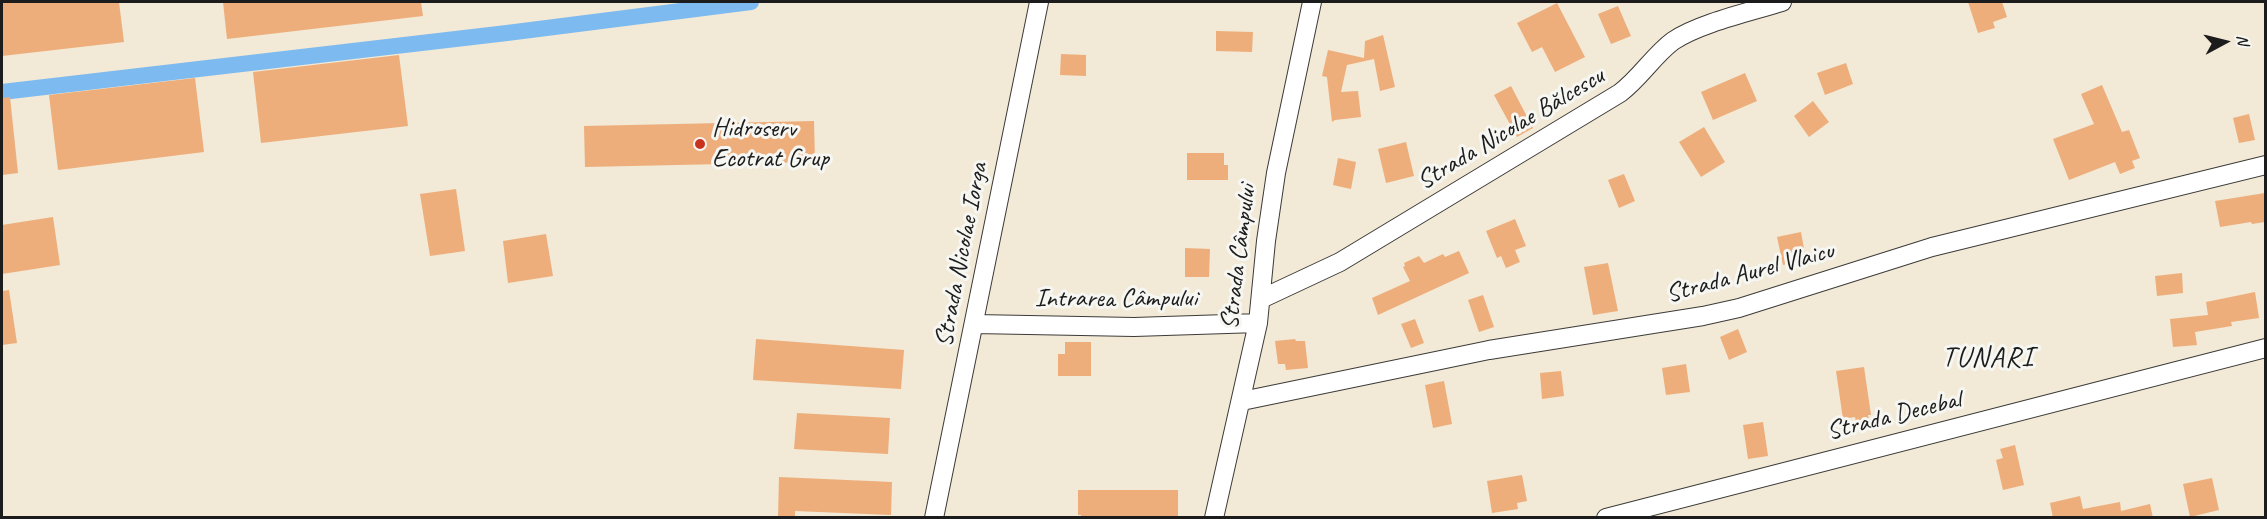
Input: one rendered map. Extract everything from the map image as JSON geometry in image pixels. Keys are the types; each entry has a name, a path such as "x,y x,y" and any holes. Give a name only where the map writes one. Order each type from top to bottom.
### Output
{"street":[{"name":"Strada Nicolae Iorga","path":"934,518 1039,2"},
{"name":"Strada Câmpului","path":"1214,518 1258,323 1266,241 1276,173 1312,2"},
{"name":"Strada Nicolae Bălcescu","path":"1261,298 1340,262 1620,93 1636,81 1673,41 1704,27 1782,2"},
{"name":"Strada Aurel Vlaicu","path":"1242,400 1489,350 1703,316 1739,308 1932,248 2265,165"},
{"name":"Intrarea Câmpului","path":"975,324 1134,327 1258,323"},
{"name":"Strada Decebal","path":"1606,518 2265,348"}],"building":[{"path":"2,2 119,2 124,42 2,56"},
{"path":"223,2 421,2 423,16 227,39"},
{"path":"1968,2 2002,2 2007,17 1993,22 1995,28 1978,33"},
{"path":"1557,3 1585,57 1555,72 1542,47 1532,52 1517,23"},
{"path":"1618,6 1631,36 1611,44 1598,14"},
{"path":"1216,31 1253,32 1252,52 1216,51"},
{"path":"1383,35 1395,87 1380,91 1374,59 1347,65 1341,92 1358,91 1361,117 1332,122 1327,77 1322,76 1328,50 1364,58 1365,41"},
{"path":"1061,54 1086,55 1086,76 1060,75"},
{"path":"399,55 408,126 261,143 253,72"},
{"path":"1846,63 1853,84 1825,95 1817,73"},
{"path":"1745,73 1757,101 1713,120 1701,92"},
{"path":"195,78 204,152 58,170 49,95"},
{"path":"2102,85 2122,132 2129,130 2140,158 2132,161 2135,168 2120,174 2115,162 2069,180 2053,139 2094,124 2081,94"},
{"path":"1511,86 1533,128 1517,137 1494,95"},
{"path":"10,97 18,173 2,175 2,98"},
{"path":"1813,101 1829,122 1809,137 1794,116"},
{"path":"2249,114 2255,140 2239,143 2233,118"},
{"name":"Hidroserv Ecotrat Grup","path":"814,121 815,162 585,167 584,126"},
{"path":"1704,127 1725,162 1701,177 1679,142"},
{"path":"1406,142 1414,176 1386,183 1378,149"},
{"path":"1187,153 1224,153 1224,165 1228,165 1228,180 1187,180"},
{"path":"1338,158 1356,162 1351,189 1333,185"},
{"path":"1624,174 1635,201 1619,208 1608,180"},
{"path":"456,189 465,251 430,256 420,194"},
{"path":"2265,193 2265,222 2220,227 2215,201"},
{"path":"53,217 60,265 2,274 2,225"},
{"path":"1515,219 1526,246 1515,250 1520,262 1506,268 1501,256 1497,258 1486,231"},
{"path":"1801,232 1806,260 1783,265 1777,237"},
{"path":"546,234 553,276 508,283 503,241"},
{"path":"1185,248 1210,249 1209,277 1185,277"},
{"path":"1459,251 1469,273 1378,315 1372,298 1410,281 1403,267 1404,263 1419,256 1424,263 1443,254 1445,257"},
{"path":"1608,263 1618,311 1593,315 1584,267"},
{"path":"2182,273 2183,293 2157,296 2155,276"},
{"path":"9,290 17,343 2,345 2,291"},
{"path":"2255,292 2259,318 2231,322 2232,326 2195,332 2197,345 2173,347 2170,319 2208,315 2206,302"},
{"path":"1483,295 1494,327 1479,332 1468,300"},
{"path":"1415,319 1424,343 1411,348 1401,324"},
{"path":"1738,329 1747,352 1729,360 1720,337"},
{"path":"756,339 904,350 901,389 753,380"},
{"path":"1295,339 1305,341 1308,368 1286,370 1285,364 1278,364 1275,341"},
{"path":"1065,342 1091,342 1091,376 1058,376 1058,354 1065,354"},
{"path":"1686,364 1690,392 1666,395 1662,368"},
{"path":"1864,367 1871,415 1868,415 1870,425 1857,427 1855,417 1843,419 1836,371"},
{"path":"1561,371 1564,396 1542,399 1540,373"},
{"path":"1444,381 1452,424 1433,428 1425,385"},
{"path":"797,413 890,418 888,454 794,449"},
{"path":"1763,422 1768,456 1748,459 1743,425"},
{"path":"2015,445 2024,485 2003,490 1996,460 2003,458 2000,449"},
{"path":"1522,475 1527,501 1517,503 1518,509 1492,513 1487,481"},
{"path":"779,477 892,482 891,515 795,511 795,518 778,518"},
{"path":"2212,478 2219,510 2190,517 2183,484"},
{"path":"1078,490 1178,490 1178,516 1173,518 1081,518 1081,515 1078,515"},
{"path":"2080,496 2083,509 2120,502 2121,511 2150,504 2153,518 2053,518 2050,503"}],"waterway":[{"path":"2,92 751,2"}],"place":[{"name":"Hidroserv Ecotrat Grup","path":"700,144"}],"district":[{"name":"TUNARI","path":"1988,359"}]}
